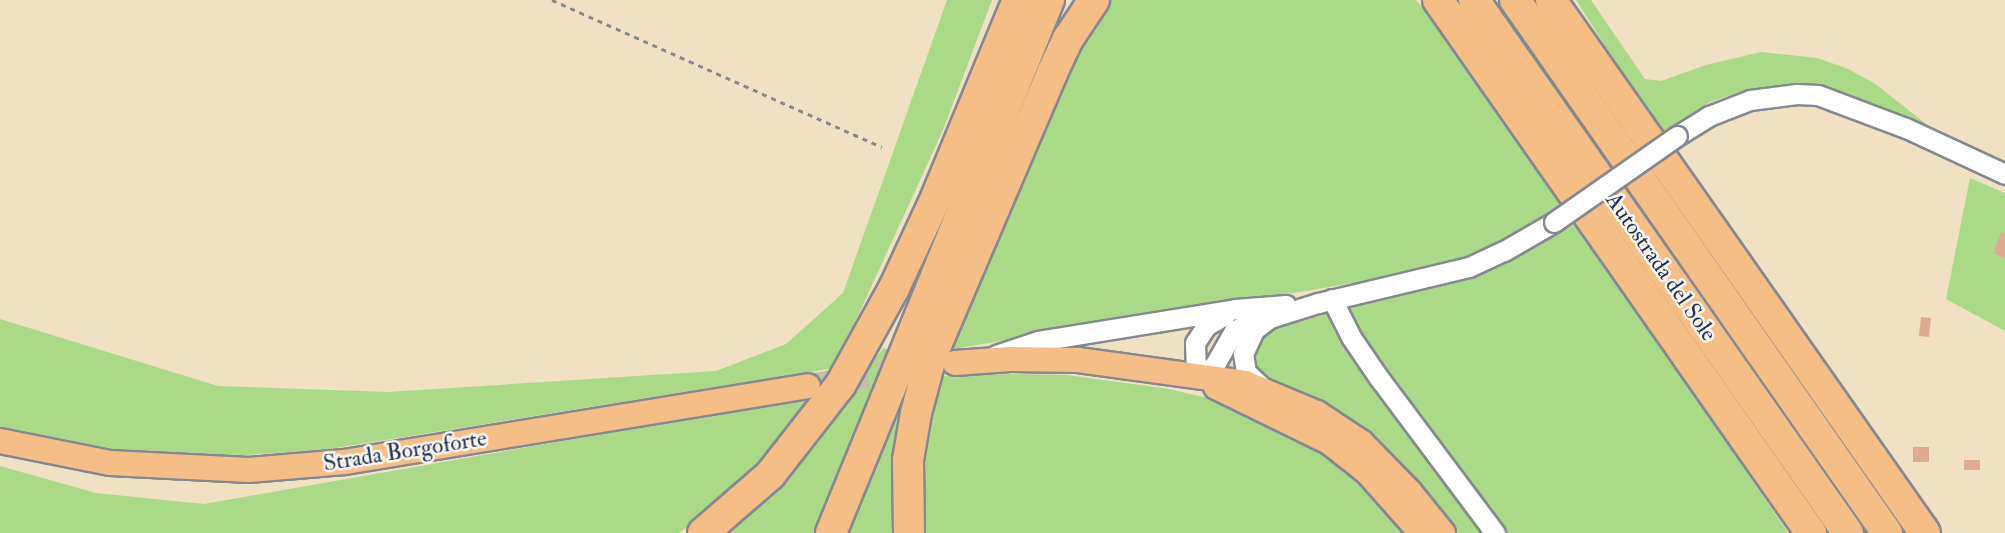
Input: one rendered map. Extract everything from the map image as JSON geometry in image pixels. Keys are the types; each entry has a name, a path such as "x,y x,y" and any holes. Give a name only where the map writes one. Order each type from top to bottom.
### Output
{"highway":[{"path":"894,288 916,212 1000,0"},
{"path":"703,533 771,475 825,409 870,336 935,200 1018,0"},
{"path":"831,533 1049,0"},
{"path":"927,295 978,206 1049,56 1084,0"},
{"path":"909,533 908,460 916,412 931,357 1052,73 1068,39 1094,0"},
{"path":"1426,0 1519,114"},
{"path":"1438,0 1811,533"},
{"name":"Autostrada del Sole","path":"1474,0 1848,533"},
{"name":"Autostrada del Sole","path":"1515,0 1887,533"},
{"path":"1551,0 1925,533"},
{"path":"1875,461 1935,533"}],"main road":[{"path":"955,363 1078,360 1245,383 1268,391 1317,413 1362,442 1409,491 1443,533"},
{"path":"1196,378 1329,442 1367,472 1421,533"},
{"name":"Strada Borgoforte","path":"0,441 110,463 249,470 345,462 808,386"}],"street":[{"path":"1235,309 1215,319 1200,334 1194,352 1196,378 1214,366 1227,338 1244,324 1325,301 1469,267 1504,251 1554,222 1677,135 1709,116 1751,100 1797,94 1818,95 1906,128 2005,174"},
{"path":"981,361 1038,341 1235,309 1325,301"},
{"path":"1325,301 1495,533"},
{"path":"1268,391 1246,372 1245,345 1261,323 1297,309"}],"path":[{"path":"552,0 882,147"}],"green space":[{"path":"947,0 992,0 943,130 834,368 323,450 230,456 171,456 92,449 0,429 0,319 218,386 388,392 716,371 786,344 843,293"},
{"path":"1106,0 1416,0 1437,24 1563,203 1513,236 1468,257 1415,273 947,350 1081,36"},
{"path":"1576,0 1591,0 1645,79 1661,81 1706,65 1761,52 1817,58 1846,68 1874,83 1939,134 1850,95 1824,87 1792,85 1740,92 1710,102 1660,133"},
{"path":"1970,178 2005,193 2005,331 1946,299"},
{"path":"1579,222 1788,533 1453,533 1260,381 1253,368 1253,342 1265,327 1315,317 1366,300 1467,279 1516,259"},
{"path":"884,348 892,351 814,533 723,533"},
{"path":"923,360 902,533 843,533 893,408"},
{"path":"1067,375 1169,389 1220,401 1271,422 1355,470 1411,533 922,533 917,524 929,399 940,376"},
{"path":"818,396 788,436 750,476 679,533 0,533 0,466 96,493 204,504"}],"building":[{"path":"2001,232 2005,234 2005,258 1993,253"},
{"path":"1921,317 1931,318 1929,337 1919,336"},
{"path":"1913,447 1929,447 1929,462 1913,462"},
{"path":"1964,460 1980,460 1980,470 1964,470"}],"tunnel":[{"path":"808,386 912,368"}]}
